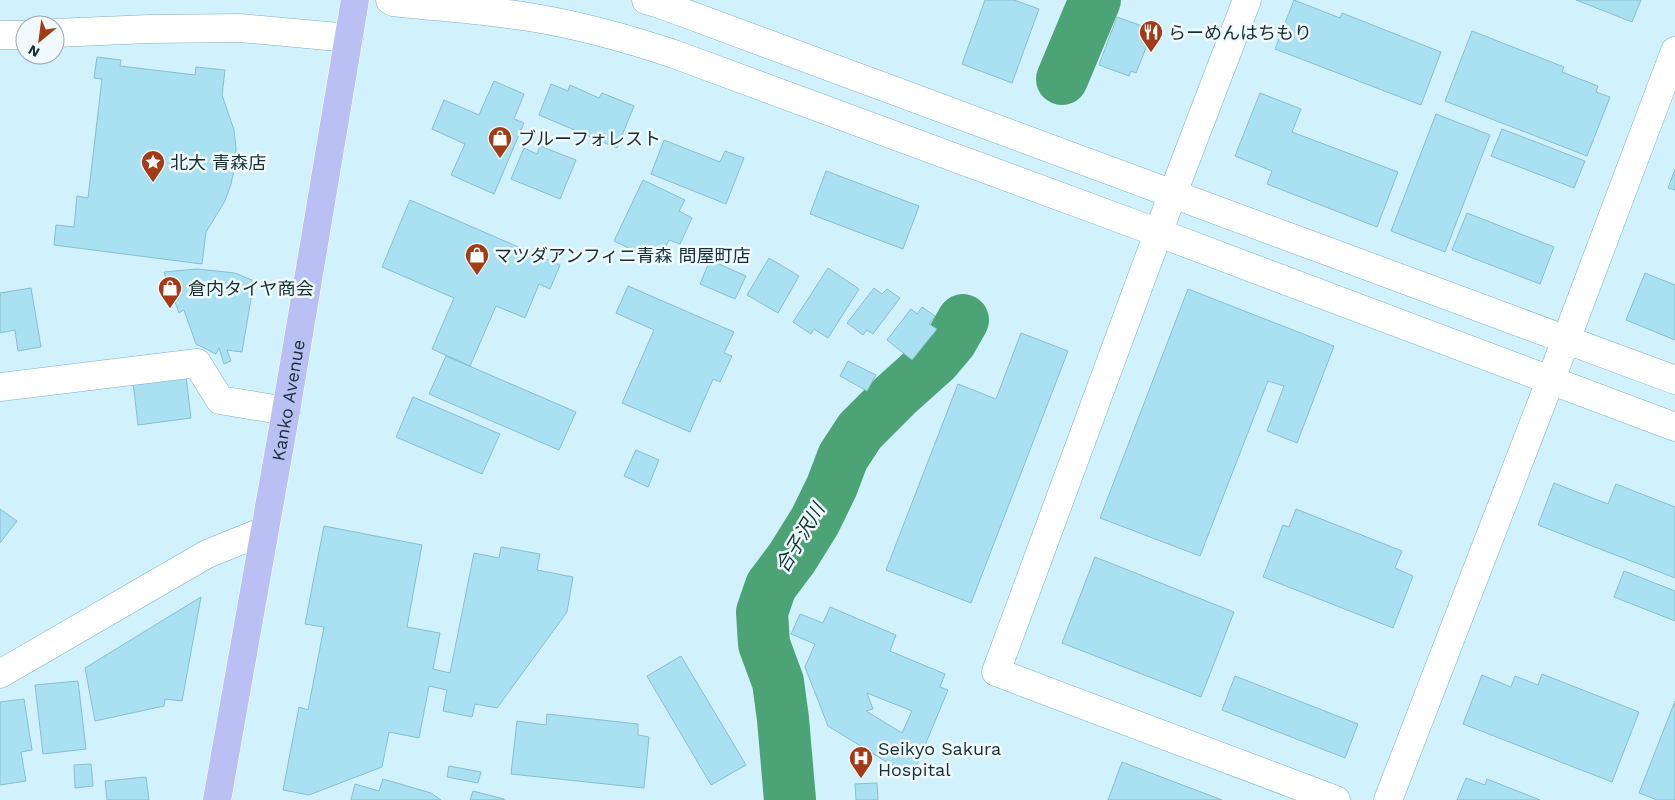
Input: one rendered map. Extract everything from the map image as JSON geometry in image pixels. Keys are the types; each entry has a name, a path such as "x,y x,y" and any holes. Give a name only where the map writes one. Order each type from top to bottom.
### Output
{"highway":[{"name":"Kanko Avenue","path":"217,800 286,411 355,0"}],"street":[{"path":"390,0 393,2 529,17 580,27 635,41 1159,232 1675,427"},
{"path":"646,0 1173,193 1675,380"},
{"path":"1247,0 1173,193 996,672 1336,800"},
{"path":"65,33 240,28 349,38"},
{"path":"0,35 15,35"},
{"path":"1388,800 1566,340 1675,51"},
{"path":"0,387 197,363 220,400 286,411"},
{"path":"0,674 207,554 264,531"}],"building":[{"path":"985,0 1014,0 1039,9 1012,83 962,64"},
{"path":"1294,0 1340,18 1342,13 1441,52 1421,105 1275,49"},
{"path":"1576,0 1641,0 1632,22"},
{"path":"1117,17 1153,30 1136,73 1131,71 1129,76 1099,65"},
{"path":"1472,31 1564,67 1562,72 1598,86 1596,92 1610,97 1587,156 1445,101"},
{"path":"97,57 121,60 120,66 195,75 196,67 225,70 222,95 234,130 235,166 225,201 206,232 202,264 54,245 56,225 74,227 77,196 88,198 102,79 94,78"},
{"path":"494,81 524,94 514,119 524,123 494,194 451,175 465,144 432,129 444,100 479,115"},
{"path":"551,84 568,91 570,85 599,98 602,93 634,106 617,148 539,115"},
{"path":"1260,93 1301,109 1292,132 1398,172 1377,227 1267,184 1272,171 1235,156"},
{"path":"1436,114 1490,135 1445,252 1391,231"},
{"path":"1502,129 1585,161 1574,188 1491,156"},
{"path":"664,140 720,162 725,151 744,158 726,204 651,174"},
{"path":"540,146 576,160 560,199 511,179 524,148 537,154"},
{"path":"1675,169 1675,190 1668,188"},
{"path":"826,171 919,206 903,249 810,214"},
{"path":"643,180 685,200 679,211 692,218 680,244 669,240 658,262 614,241"},
{"path":"410,200 560,265 550,289 539,284 525,318 496,306 470,366 432,349 454,298 382,267"},
{"path":"1467,213 1554,247 1540,284 1452,250"},
{"path":"769,258 799,276 778,313 747,295"},
{"path":"710,260 746,276 735,299 700,284"},
{"path":"828,268 859,289 828,338 814,329 811,334 793,322"},
{"path":"197,269 235,273 254,281 242,352 227,350 231,361 224,364 219,348 216,354 196,344 184,310 179,313 164,272"},
{"path":"1645,273 1675,285 1675,340 1626,320"},
{"path":"628,286 734,332 724,353 732,356 720,382 713,379 690,432 622,403 654,330 616,313"},
{"path":"31,288 41,347 18,351 15,330 0,333 0,293"},
{"path":"874,288 882,294 887,289 900,298 873,334 867,330 863,335 847,323"},
{"path":"1188,289 1334,346 1297,443 1267,431 1284,386 1268,381 1200,556 1100,518"},
{"path":"922,307 935,316 929,324 937,329 912,360 887,340 911,309 917,314"},
{"path":"1021,333 1068,351 971,603 886,570 958,384 996,399"},
{"path":"446,356 576,412 559,450 429,394"},
{"path":"848,361 876,375 867,391 840,376"},
{"path":"186,376 191,418 138,425 133,382"},
{"path":"413,397 500,434 482,474 396,437"},
{"path":"636,450 659,460 648,487 624,476"},
{"path":"1554,483 1608,504 1616,484 1675,507 1675,578 1538,525"},
{"path":"0,509 17,521 0,543"},
{"path":"1296,509 1402,551 1395,568 1413,576 1393,628 1263,577 1283,525 1289,527"},
{"path":"324,526 422,545 407,627 440,633 433,669 450,673 474,553 499,558 501,547 540,554 537,570 573,577 567,612 497,708 475,704 472,717 443,711 447,690 429,686 419,738 389,732 382,767 309,795 283,790 299,707 308,710 324,627 305,624"},
{"path":"1095,557 1234,612 1201,697 1062,643"},
{"path":"1624,571 1675,591 1675,621 1614,597"},
{"path":"201,597 182,701 165,699 164,706 95,721 85,668"},
{"path":"830,607 896,635 890,651 945,674 940,687 948,690 913,774 890,764 828,726 805,667 815,644 791,634 800,614 823,623","holes":["867,693 912,711 902,733 866,711 873,709"]},
{"path":"681,656 746,765 711,785 647,676"},
{"path":"1542,674 1639,712 1612,782 1463,724 1482,675 1511,687 1515,676 1538,685"},
{"path":"1235,676 1358,724 1345,758 1222,710"},
{"path":"78,681 86,749 43,754 35,685"},
{"path":"24,699 32,750 21,752 26,781 0,785 0,702"},
{"path":"1675,701 1675,800 1657,800 1639,793"},
{"path":"547,714 638,724 638,735 649,737 644,788 511,774 517,721 546,725"},
{"path":"1122,762 1222,800 1108,800"},
{"path":"91,764 93,786 75,788 74,765"},
{"path":"449,766 481,772 478,783 447,777"},
{"path":"146,777 149,800 107,800 105,781"},
{"path":"1466,778 1485,785 1487,779 1540,800 1457,800"},
{"path":"383,779 431,793 441,800 351,800 355,784 379,791"},
{"path":"877,783 878,800 856,800 855,784"},
{"path":"473,791 504,799 504,800 470,800"}],"waterway":[{"name":"合子沢川","path":"1062,79 1095,0"},
{"name":"合子沢川","path":"790,800 778,682 764,644 762,612 771,586 792,558 815,521 832,486 843,457 860,431 935,360 951,341 963,320"}],"place":[{"name":"らーめんはちもり","path":"1151,53"},
{"name":"ブルーフォレスト","path":"500,159"},
{"name":"北大 青森店","path":"153,183"},
{"name":"マツダアンフィニ青森 問屋町店","path":"477,276"},
{"name":"倉内タイヤ商会","path":"170,309"},
{"name":"Seikyo Sakura Hospital","path":"861,779"}]}
